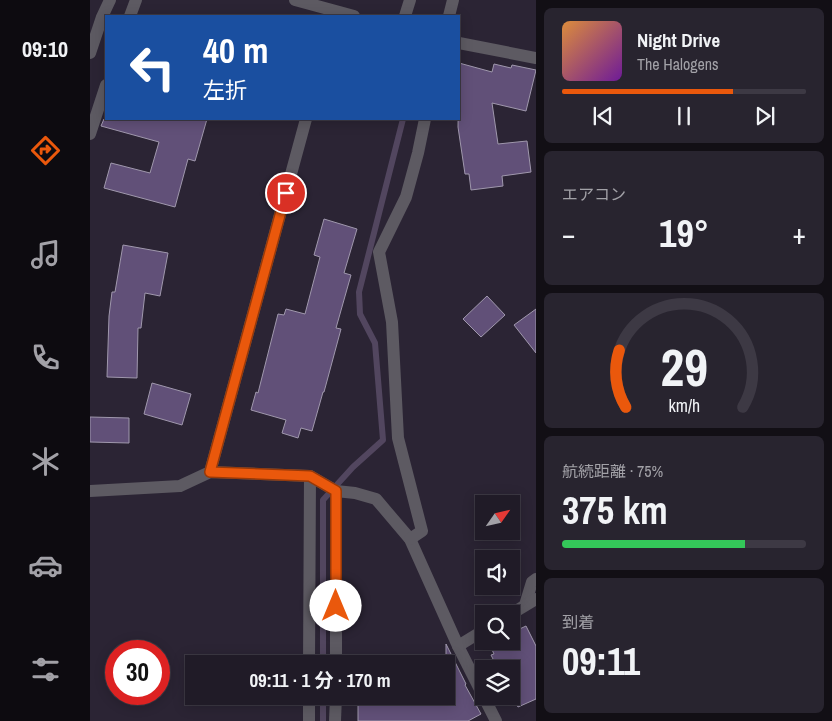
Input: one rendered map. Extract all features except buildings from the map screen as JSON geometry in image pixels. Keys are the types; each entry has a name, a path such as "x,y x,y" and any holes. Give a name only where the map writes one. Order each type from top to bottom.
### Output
{"street":[{"path":"90,53 110,0"},
{"path":"130,15 136,0"},
{"path":"295,0 336,9 351,15"},
{"path":"405,15 410,0"},
{"path":"449,15 453,0"},
{"path":"460,43 536,58"},
{"path":"90,134 105,88"},
{"path":"210,472 306,120"},
{"path":"410,539 422,531 398,438 392,322 379,252 406,197 425,120"},
{"path":"90,491 180,486 210,472 310,476 336,491 376,498 410,539 458,646 496,721"},
{"path":"309,655 310,476"},
{"path":"336,491 336,655"},
{"path":"530,602 532,582 536,579"},
{"path":"458,646 475,636"},
{"path":"309,705 309,721"},
{"path":"336,705 336,721"}],"waterway":[{"path":"323,655 323,500 353,467 383,440 375,343 360,314 359,292 403,120"},
{"path":"323,705 323,721"}],"route":[{"path":"286,193 210,472 310,476 336,491 336,606"}]}
